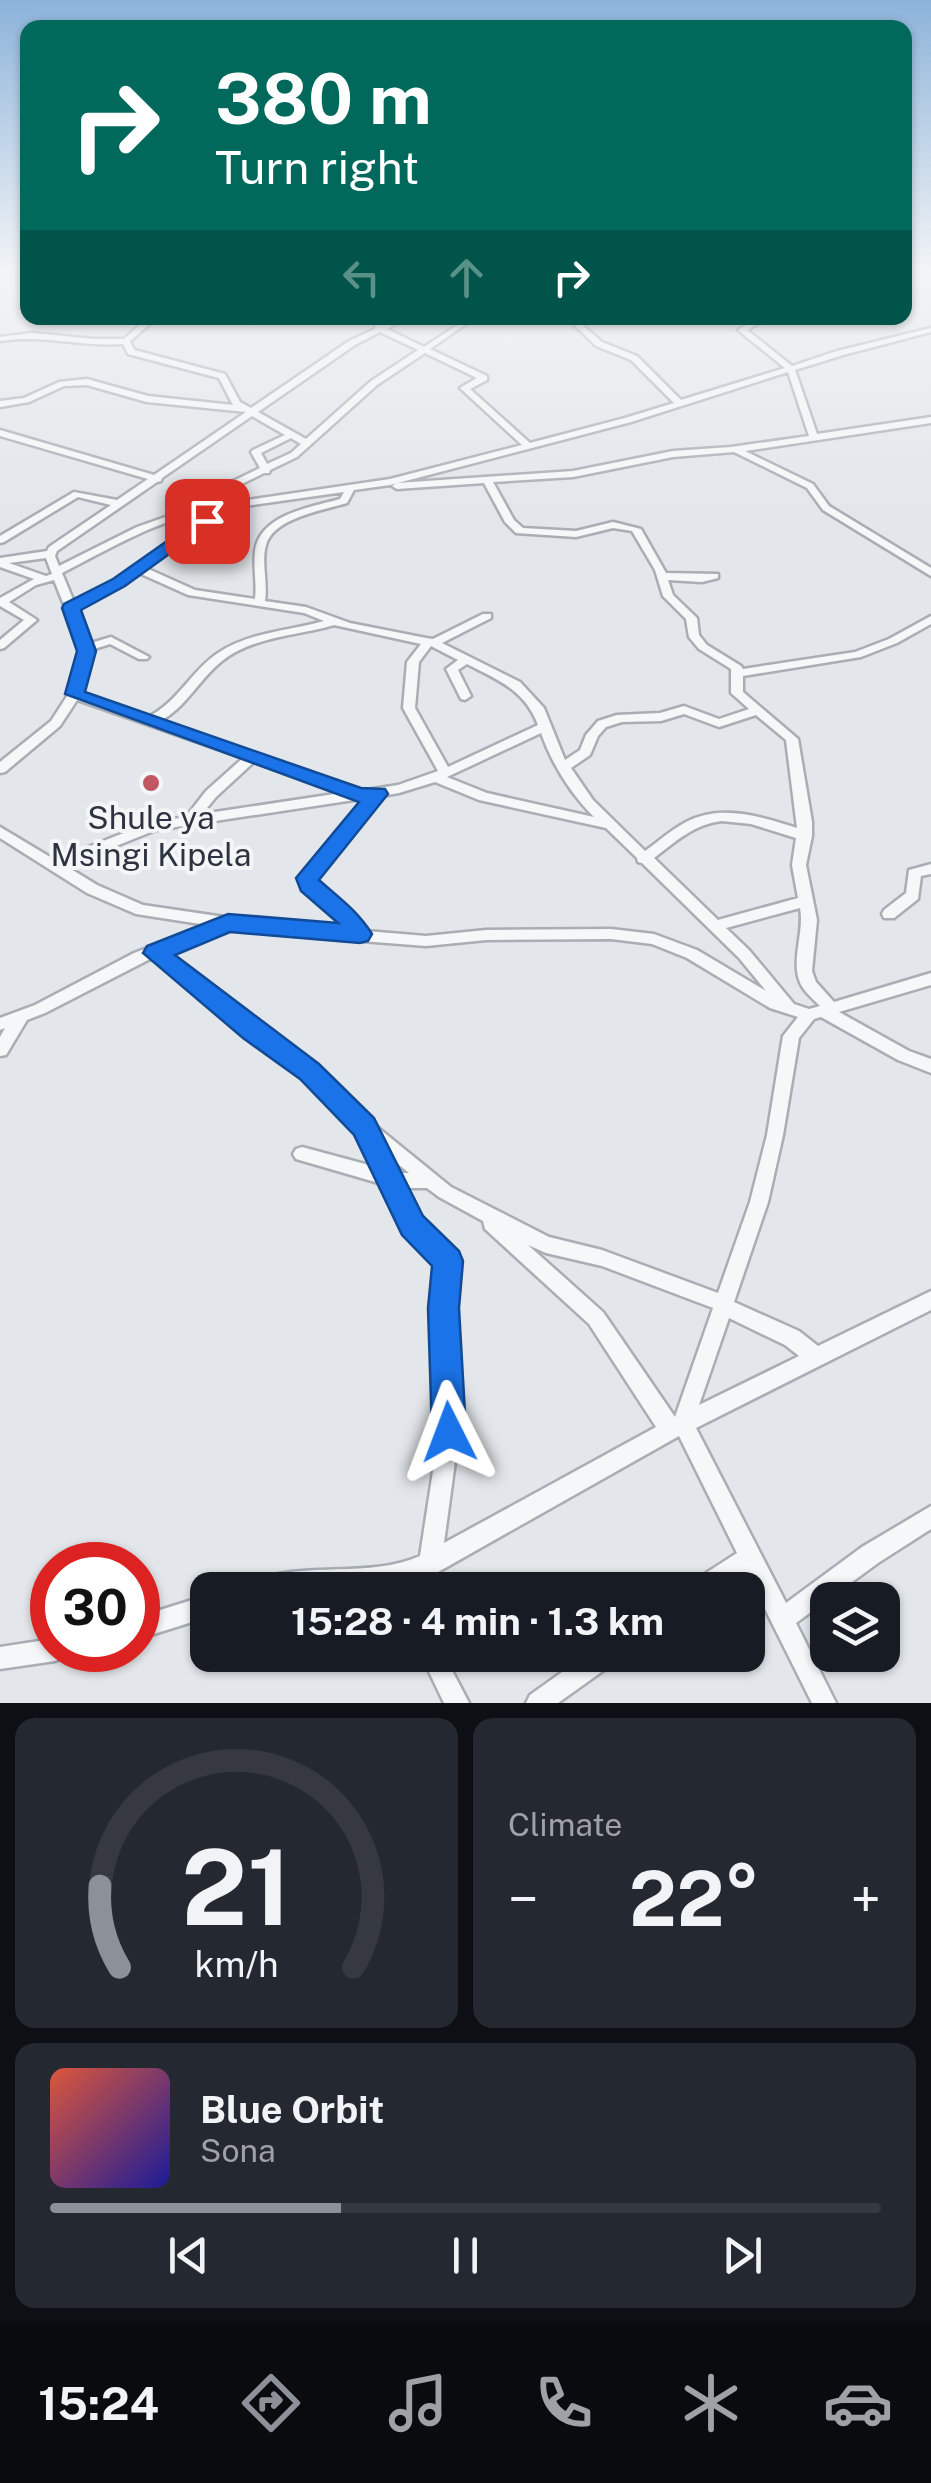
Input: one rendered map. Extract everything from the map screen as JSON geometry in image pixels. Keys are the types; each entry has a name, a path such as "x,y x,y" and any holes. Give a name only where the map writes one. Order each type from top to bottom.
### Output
{"street":[{"path":"129,350 222,376 231,398 247,411 308,444"},
{"path":"0,562 50,554 58,544 158,479 247,411 343,350"},
{"path":"1,602 266,471 308,444 364,390 420,350"},
{"path":"425,350 484,378 464,388 527,445"},
{"path":"616,350 634,358 680,404"},
{"path":"767,350 790,369 803,401 803,417 813,435"},
{"path":"366,487 680,404 857,350"},
{"path":"0,404 26,400 62,384 87,382 147,399 247,411"},
{"path":"174,516 350,488 573,474 673,454 734,449 931,420"},
{"path":"0,433 158,479"},
{"path":"266,471 256,452 289,436"},
{"path":"734,449 810,486 826,508 931,573"},
{"path":"488,482 510,522 520,532 576,534 604,526 633,527 664,577 673,602 691,618 694,635 703,647 737,668 737,693 792,739 802,785 806,836 799,865 807,900 810,944 806,976 808,1011 794,1031 759,1202 722,1304 702,1375 677,1426"},
{"path":"260,601 264,577 260,551 265,538 286,520 344,502 350,488"},
{"path":"0,540 77,494 120,504"},
{"path":"71,608 94,597 230,505"},
{"path":"0,548 16,558"},
{"path":"0,769 42,736 75,694 86,648 50,554"},
{"path":"0,562 44,579"},
{"path":"138,568 192,593 306,610 335,621 431,642 529,696 563,767 608,824 808,1011"},
{"path":"664,577 685,574 702,580 714,576"},
{"path":"0,646 32,620 1,602"},
{"path":"487,616 431,642 414,662 409,708 440,775 484,797 608,824"},
{"path":"739,674 858,655 931,619"},
{"path":"151,720 182,702 213,662 235,648 335,621"},
{"path":"86,648 117,641 143,657"},
{"path":"465,696 452,669 467,659"},
{"path":"75,694 360,795"},
{"path":"563,767 581,757 596,730 612,720 661,717 684,710 720,723 758,710"},
{"path":"53,866 154,826 378,794 440,775 546,726"},
{"path":"191,820 201,805 253,756"},
{"path":"360,934 338,907 310,885 308,878 378,794"},
{"path":"642,859 694,823 709,818 760,823 806,836"},
{"path":"0,832 92,889 141,910 228,923 426,941 486,935 611,934 654,939 808,1011 864,1029 900,1056 931,1066"},
{"path":"888,914 914,895 914,873 931,869"},
{"path":"714,926 807,900"},
{"path":"0,1024 20,1018 139,958 228,923"},
{"path":"156,953 252,1031 310,1071 364,1127 430,1180 480,1212 546,1245 602,1258 722,1304 792,1338 817,1358"},
{"path":"808,1011 931,979"},
{"path":"0,1050 20,1018"},
{"path":"364,1127 412,1226 448,1261 443,1308 449,1432 430,1564"},
{"path":"302,1154 388,1179 430,1180"},
{"path":"480,1212 596,1318 677,1426 750,1557 824,1703"},
{"path":"412,1572 677,1426 931,1300"},
{"path":"782,1620 870,1555 931,1518"},
{"path":"727,1572 750,1557"},
{"path":"160,1621 190,1612"},
{"path":"0,1658 30,1654"},
{"path":"441,1672 457,1703"},
{"path":"538,1703 582,1672"}],"place":[{"name":"Shule ya Msingi Kipela","path":"151,783"}],"route":[{"path":"207,521 119,582 71,608 86,651 75,694 360,795 378,794 307,882 338,907 360,934 228,923 156,953 252,1031 310,1071 364,1127 412,1226 448,1261 443,1308 449,1432"}]}
